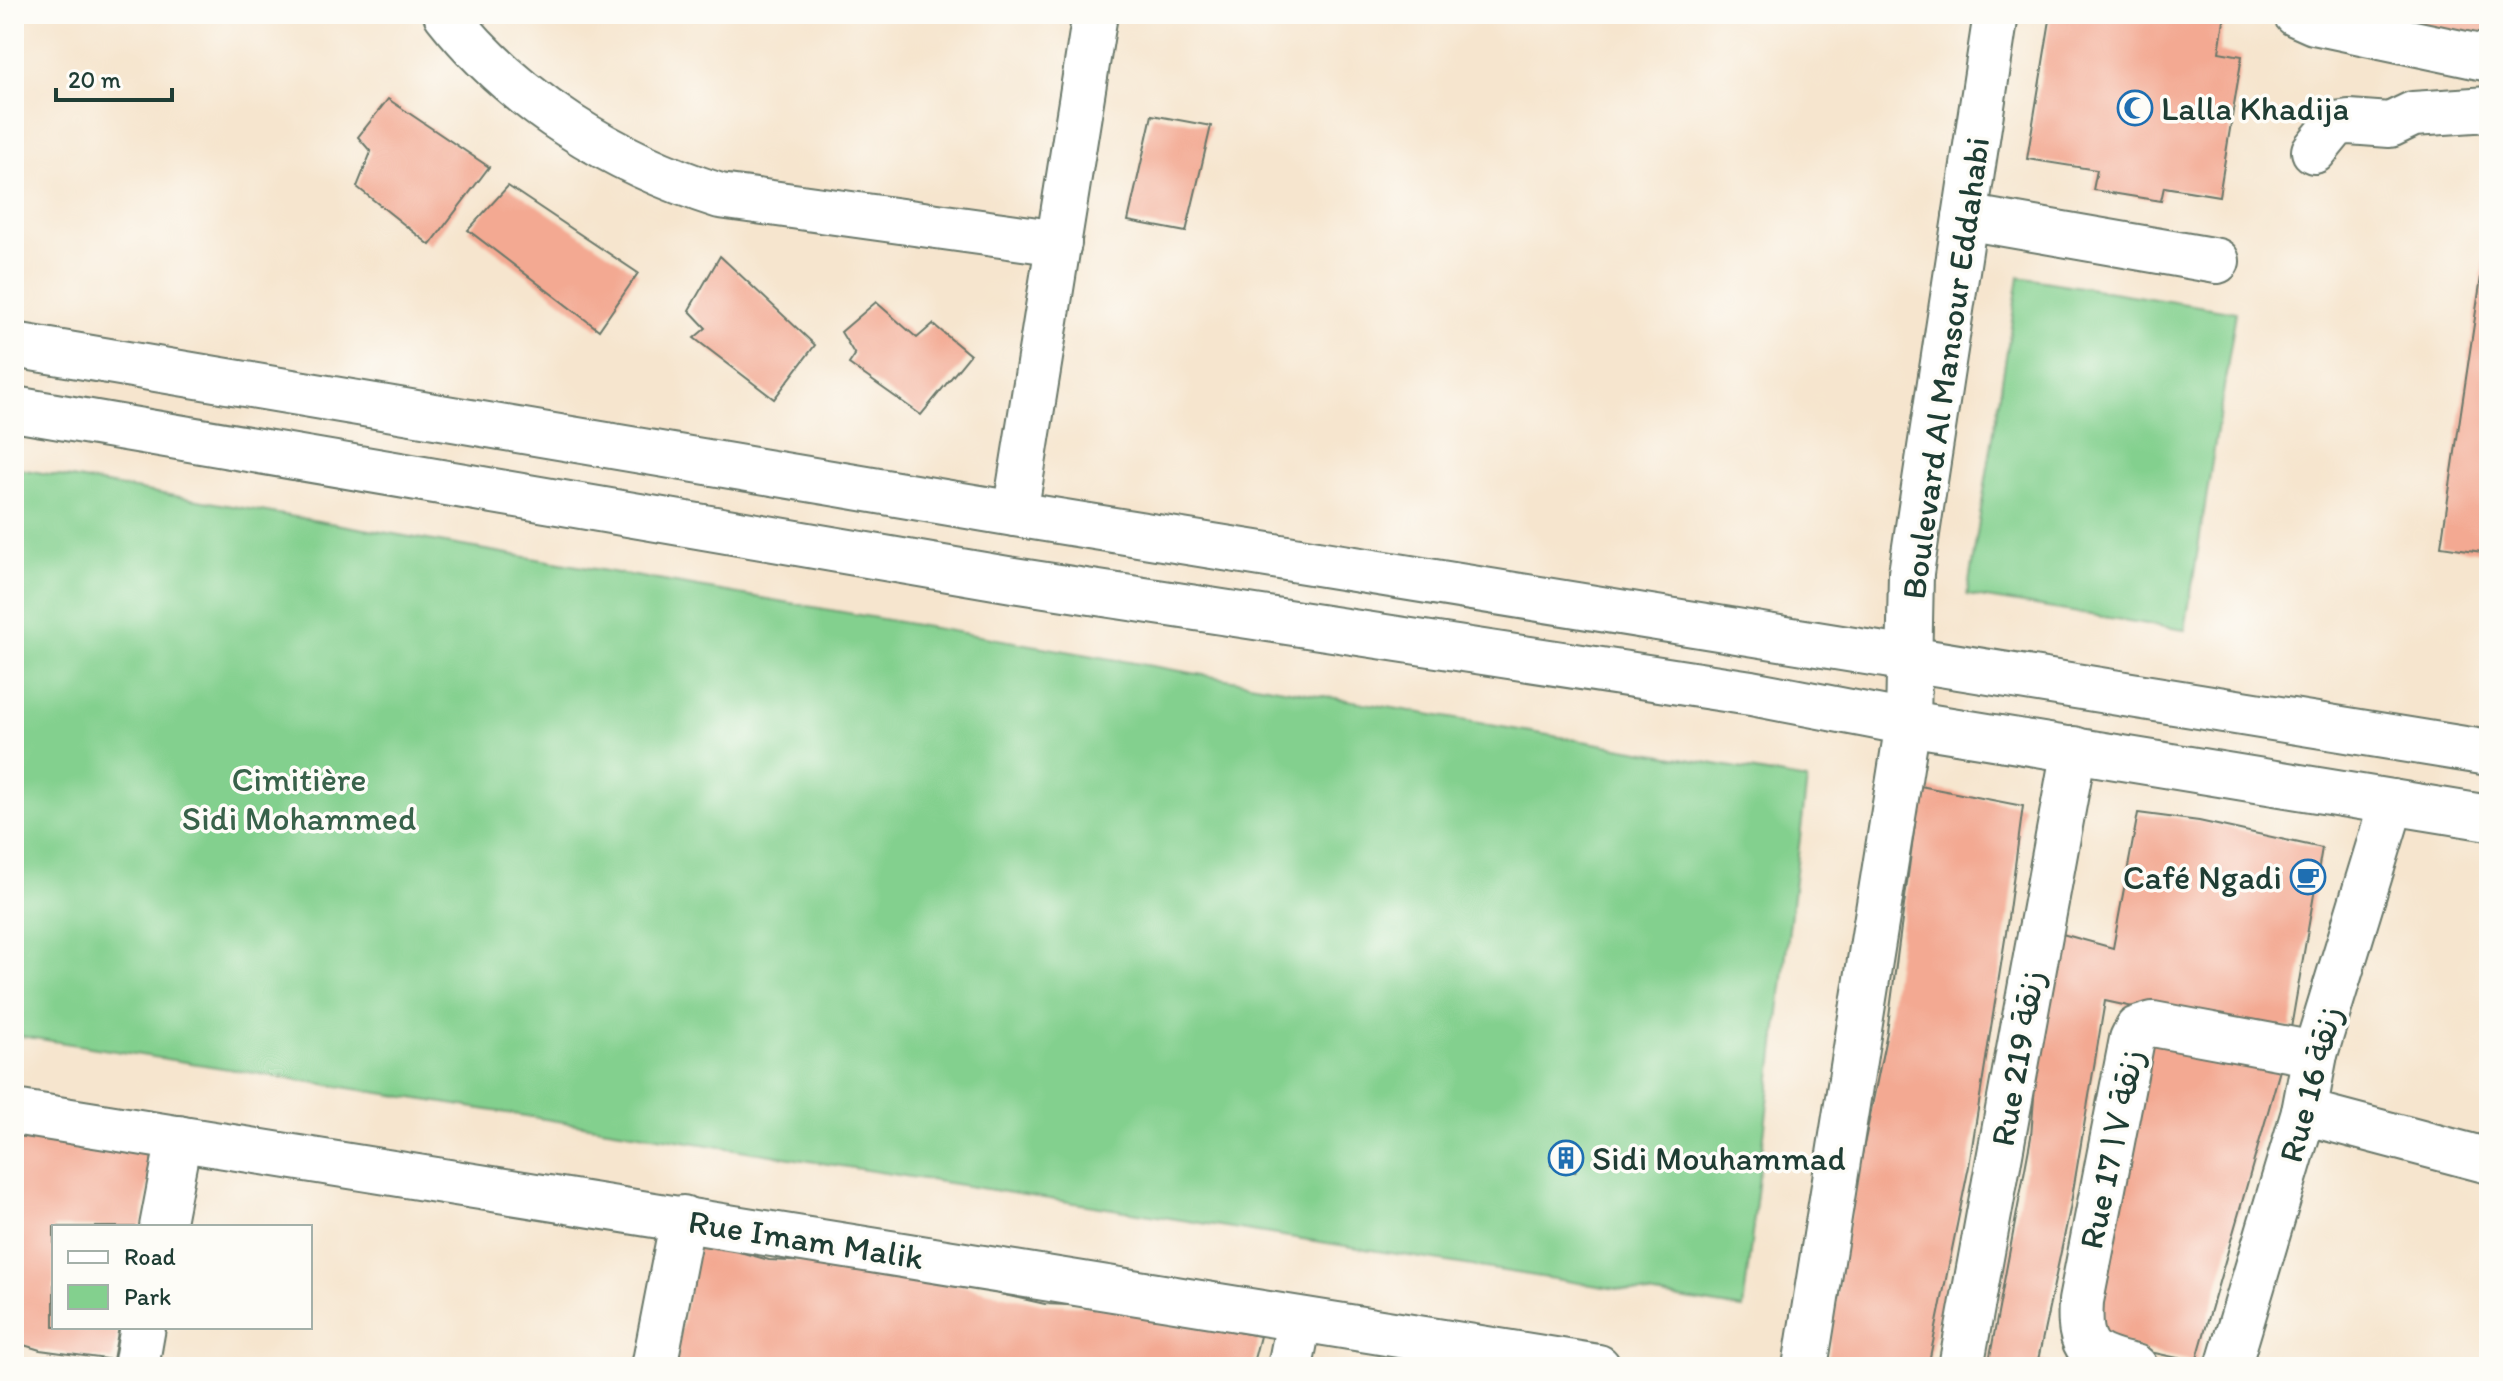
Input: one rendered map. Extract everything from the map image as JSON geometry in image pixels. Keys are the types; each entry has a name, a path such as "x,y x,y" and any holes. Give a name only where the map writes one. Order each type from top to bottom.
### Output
{"main road":[{"path":"446,14 484,61 535,103 595,143 669,180 720,196 1059,243"},
{"path":"1015,514 1095,14"},
{"name":"Boulevard Al Mansour Eddahabi","path":"1805,1367 1908,723 1911,573 1996,14"},
{"path":"2296,14 2314,22 2489,59"},
{"path":"2314,151 2336,124 2390,125 2413,114 2489,109"},
{"path":"1965,217 2217,261"},
{"path":"14,345 1015,514 2489,753"},
{"path":"390,473 400,408"},
{"path":"14,409 1013,580 1751,693 1908,723 2489,818"},
{"name":"Rue 219 زنقة","path":"1961,1367 2074,749"},
{"name":"Rue 16 زنقة","path":"2228,1367 2304,1112 2315,1054 2392,802"},
{"name":"Rue 17 زنقة ١٧","path":"2135,1367 2099,1359 2084,1344 2079,1323 2129,1054 2137,1029 2153,1024 2315,1054"},
{"name":"Rue Imam Malik","path":"14,1112 683,1218 1299,1321 1502,1359 1598,1367"},
{"path":"2304,1112 2489,1161"},
{"path":"162,1225 179,1138"},
{"path":"654,1367 683,1218"},
{"path":"1290,1367 1299,1321"},
{"path":"136,1367 143,1329"}],"green space":[{"path":"2019,277 2236,312 2185,630 1967,595"},
{"name":"Cimitière Sidi Mohammed","path":"14,468 1807,780 1743,1309 14,1035"}],"building":[{"name":"Lalla Khadija","path":"2051,14 2225,14 2219,52 2242,56 2219,196 2164,187 2161,201 2093,190 2097,170 2027,159"},
{"path":"2410,14 2489,14 2489,23 2485,38 2407,32"},
{"path":"388,99 489,167 430,245 357,187 371,152 358,137"},
{"path":"1152,115 1211,126 1186,232 1128,221"},
{"path":"508,186 638,273 599,330 468,230"},
{"path":"2489,237 2489,553 2441,546"},
{"path":"720,256 815,345 774,399 694,338 706,328 689,310"},
{"path":"876,302 917,338 933,324 970,355 921,415 849,364 855,355 841,332"},
{"path":"1920,786 2023,806 1969,1166 1928,1367 1827,1367 1842,1253 1887,1032"},
{"path":"2138,813 2199,821 2322,848 2291,1028 2165,1014 2105,1001 2070,1209 2038,1360 2062,1367 1988,1367 2031,1137 2039,1032 2055,932 2113,948"},
{"path":"2146,1031 2282,1063 2196,1362 2141,1350 2098,1332"},
{"path":"14,1128 154,1144 141,1225 52,1225 52,1329 119,1329 113,1360 40,1350 14,1342"},
{"name":"Sidi Mouhammad","path":"1558,1144 1581,1152 1575,1172 1551,1165"},
{"path":"699,1241 769,1260 810,1262 955,1284 1045,1304 1092,1306 1260,1336 1252,1367 673,1367"}],"place":[{"name":"Lalla Khadija","path":"2135,108"},
{"name":"Café Ngadi","path":"2308,877"},
{"name":"Sidi Mouhammad","path":"1566,1158"}]}
